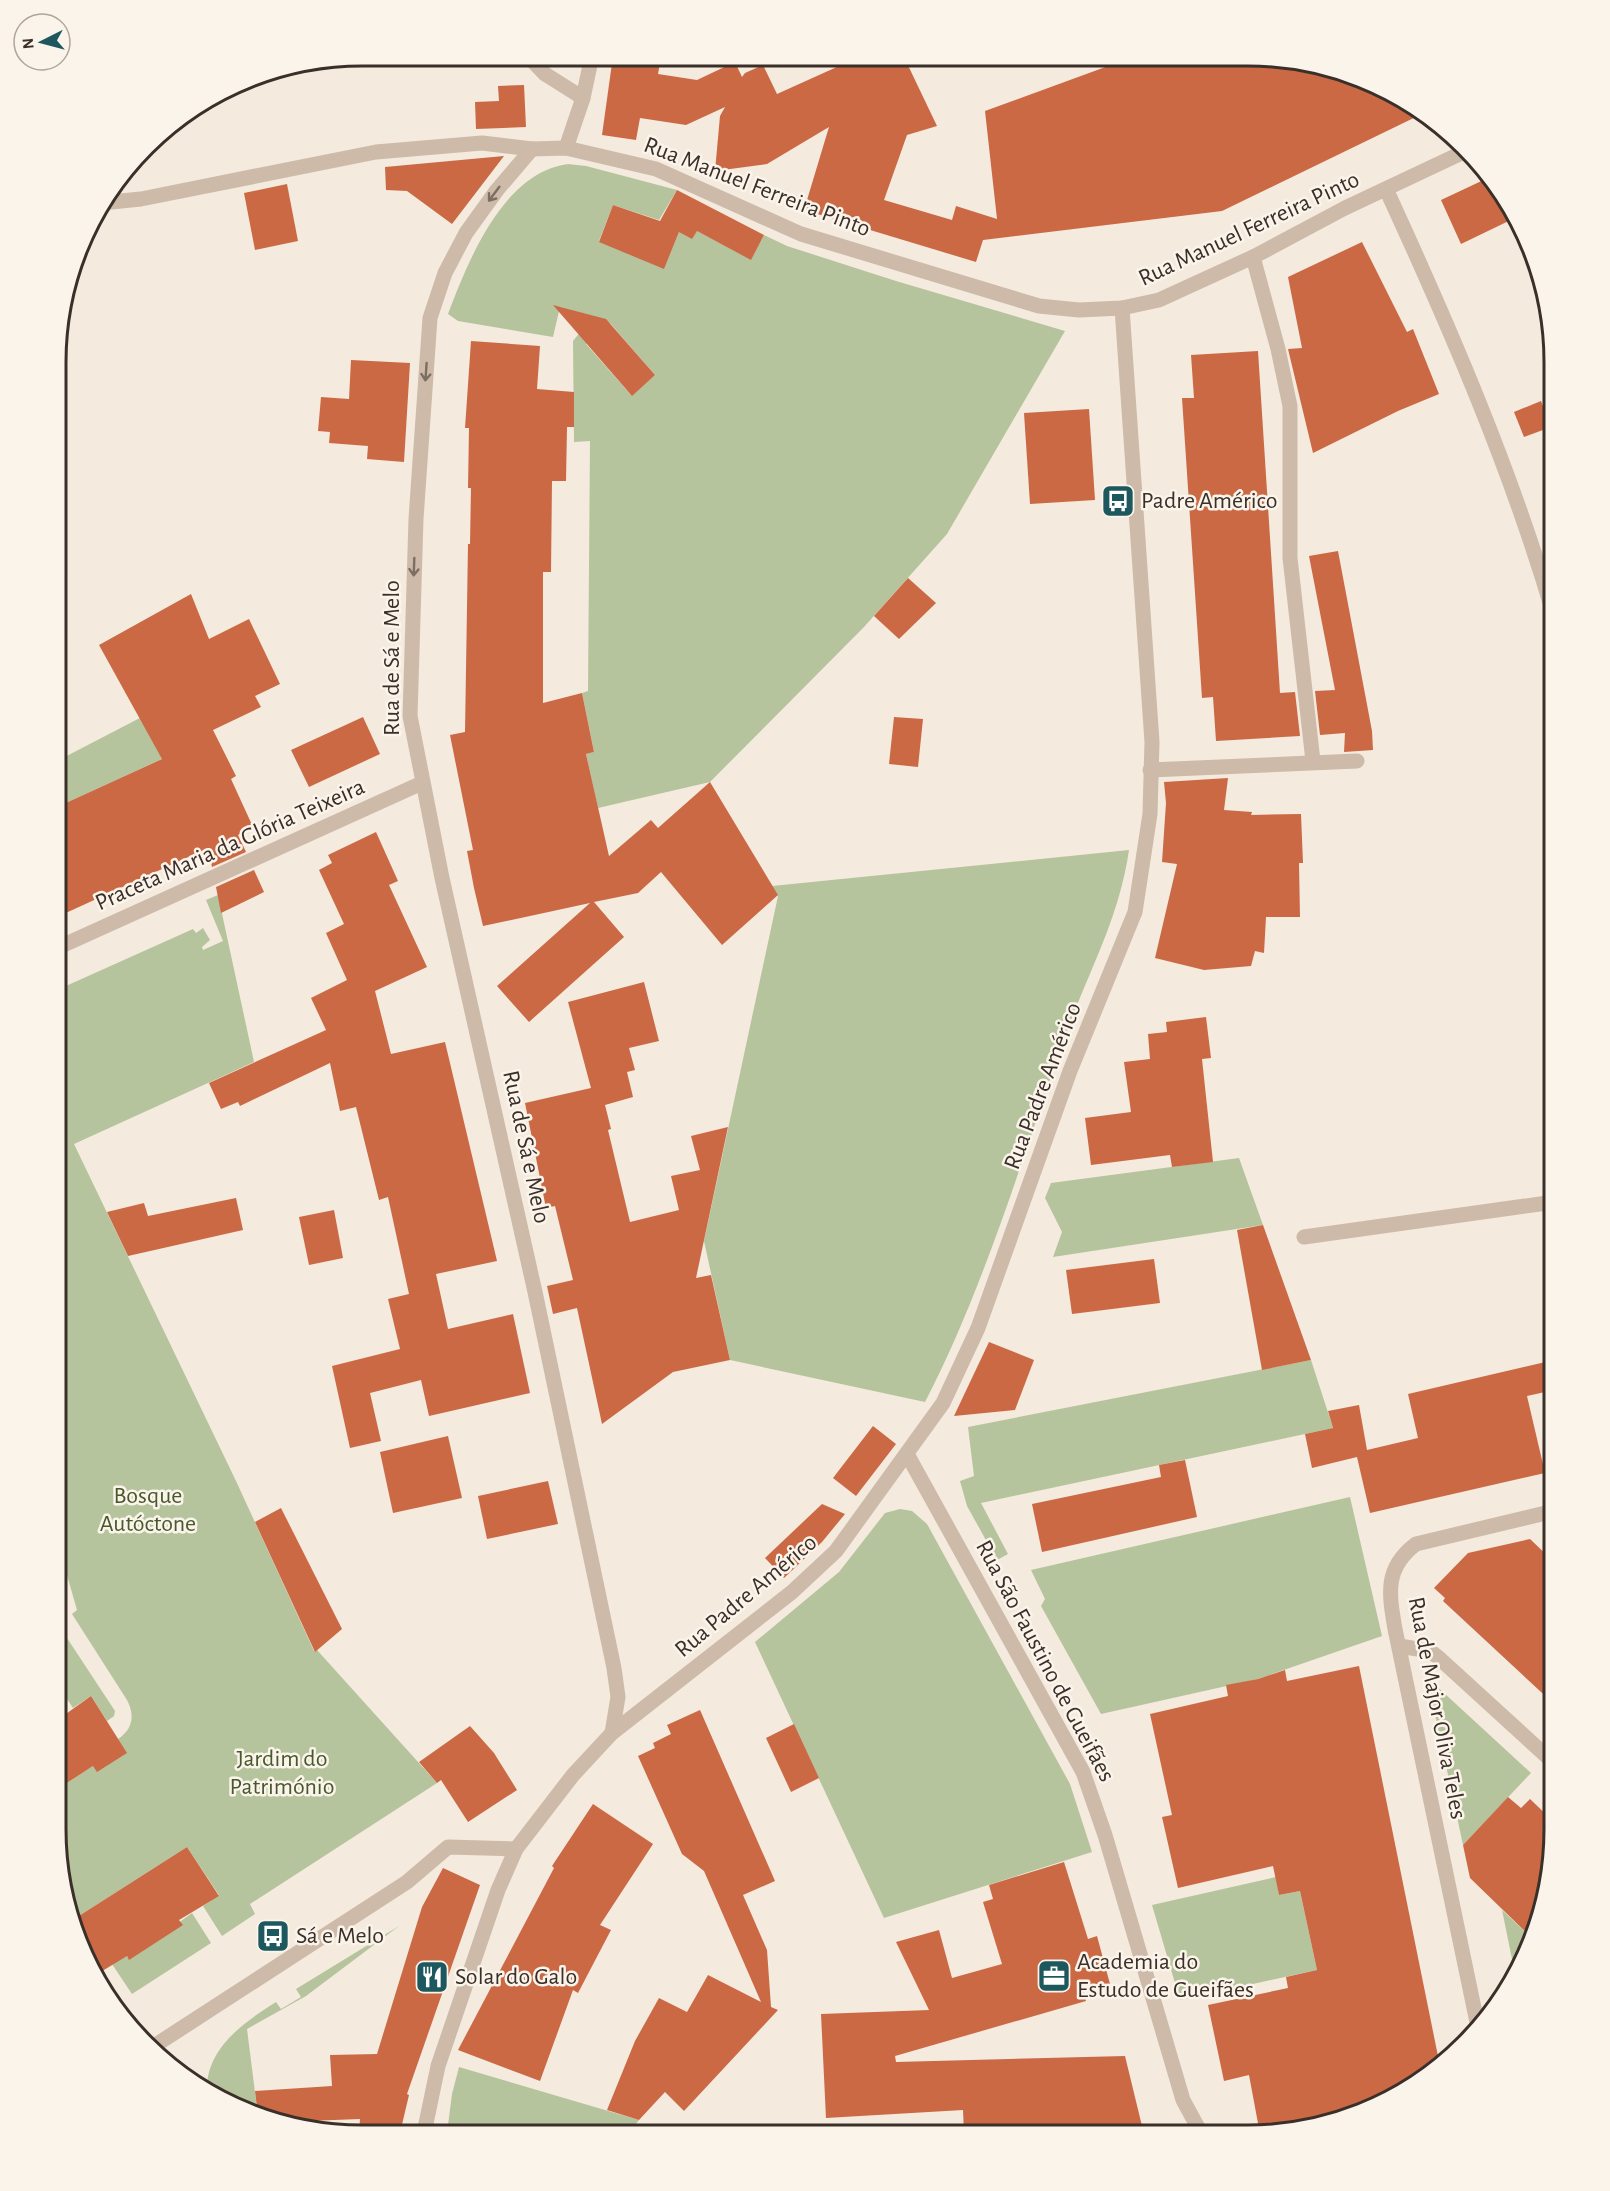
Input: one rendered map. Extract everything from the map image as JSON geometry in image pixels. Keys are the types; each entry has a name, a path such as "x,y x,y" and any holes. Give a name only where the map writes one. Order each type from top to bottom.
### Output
{"street":[{"path":"537,66 545,74 583,98"},
{"path":"566,148 583,98 590,66"},
{"name":"Rua Manuel Ferreira Pinto","path":"113,201 376,152 482,143 532,150 566,148 656,169 801,234 1039,306 1079,310 1122,308 1159,300 1253,257 1459,155"},
{"name":"Rua de Sá e Melo","path":"532,150 497,190 466,233 445,273 430,318 416,519 410,696 413,741 614,1668 618,1697 612,1733"},
{"path":"1386,189 1488,421 1516,496 1544,584"},
{"path":"1253,257 1278,349 1290,406 1290,558 1313,761"},
{"name":"Rua Padre Américo","path":"612,1733 792,1592 829,1558 908,1454 942,1403 978,1328 1070,1071 1135,912 1150,814 1151,719 1122,308"},
{"path":"1150,770 1313,761 1357,761"},
{"name":"Praceta Maria da Glória Teixeira","path":"66,944 422,783"},
{"path":"1304,1237 1544,1203"},
{"name":"Rua São Faustino de Gueifães","path":"908,1454 1083,1772 1105,1835 1183,2100 1197,2125"},
{"name":"Rua de Major Oliva Teles","path":"1476,2018 1391,1608 1391,1584 1396,1563 1416,1544 1429,1539 1544,1513"},
{"path":"1399,1646 1418,1648 1439,1658 1544,1754"},
{"path":"426,2125 438,2066 498,1890 516,1849 573,1775 612,1733"},
{"path":"158,2043 408,1882 448,1847 516,1849"}],"green space":[{"path":"568,164 586,166 677,190 659,220 613,205 599,241 664,268 679,232 697,231 751,259 764,235 787,246 896,281 1065,331 947,534 864,627 710,782 598,808 586,754 594,752 582,693 588,691 590,441 574,442 573,341 593,316 560,307 553,337 458,321 448,314 466,269 492,222 507,201 525,184 545,171","holes":["610,323 655,375 631,395 586,344"]},
{"path":"163,706 177,752 66,803 66,756"},
{"path":"1129,850 1111,922 1066,1034 1002,1221 966,1313 925,1402 730,1360 704,1241 778,896 772,886"},
{"path":"218,895 254,1062 74,1144 236,1481 314,1651 317,1650 437,1783 250,1904 255,1914 222,1936 203,1906 219,1895 187,1847 79,1916 69,1868 66,1829 66,1784 93,1766 126,1753 118,1739 127,1731 132,1716 127,1700 72,1614 77,1610 66,1572 66,986 193,929 196,933 203,928 210,940 202,947 203,950 223,941 206,900"},
{"path":"1239,1158 1263,1225 1053,1257 1062,1232 1045,1198 1051,1183"},
{"path":"1311,1360 1333,1428 981,1503 1008,1554 997,1560 967,1506 960,1481 974,1476 968,1427"},
{"path":"1350,1497 1382,1636 1258,1679 1101,1714 1041,1606 1045,1599 1031,1570"},
{"path":"900,1509 912,1511 927,1524 1070,1784 1092,1852 884,1918 755,1642 839,1572 885,1513"},
{"path":"66,1637 115,1711 114,1716 107,1721 91,1696 73,1708 66,1697"},
{"path":"1431,1681 1531,1773 1463,1845 1429,1686"},
{"path":"1276,1877 1279,1895 1300,1891 1317,1970 1180,2000 1152,1905"},
{"path":"1502,1910 1525,1932 1513,1962"},
{"path":"192,1913 211,1943 132,1994 112,1964 126,1955 129,1959"},
{"path":"399,1926 306,1996 247,2029 257,2105 231,2095 208,2081 212,2063 229,2038 251,2018 276,2002 281,2009 301,1997 296,1989"},
{"path":"459,2067 639,2120 635,2125 448,2125 452,2094"}],"building":[{"path":"612,66 659,66 658,74 697,80 727,66 737,66 742,77 745,73 763,66 777,94 839,66 908,66 937,126 907,135 884,200 952,220 956,206 997,219 985,111 1108,66 1248,66 1306,72 1325,76 1379,96 1415,117 1222,211 983,240 976,262 804,210 829,127 767,164 715,171 720,116 725,107 686,125 640,118 636,140 602,135"},
{"path":"524,85 526,127 476,129 475,102 499,101 498,86"},
{"path":"504,156 452,224 407,191 386,190 385,167"},
{"path":"1482,181 1508,221 1461,244 1441,200"},
{"path":"287,184 298,241 255,250 244,193"},
{"path":"677,190 764,235 751,260 697,231 692,239 679,232 664,269 599,242 613,205 660,221"},
{"path":"1362,242 1407,332 1413,329 1439,394 1398,411 1313,453 1288,349 1302,348 1288,277"},
{"path":"553,305 606,319 655,375 632,396"},
{"path":"471,341 540,346 537,389 574,392 574,427 567,427 566,481 552,481 551,572 543,572 543,703 582,693 594,752 586,754 609,856 651,820 658,828 710,782 778,895 722,945 661,872 638,893 594,902 624,937 529,1022 497,986 590,903 483,926 474,888 467,851 473,850 450,735 465,732 471,488 468,488 469,428 465,428"},
{"path":"1258,351 1280,693 1295,692 1300,736 1216,741 1213,697 1202,698 1182,398 1194,398 1191,355"},
{"path":"351,360 410,363 404,462 367,459 368,446 329,443 330,432 318,431 321,397 349,399"},
{"path":"1541,401 1544,409 1544,430 1524,437 1514,412"},
{"path":"1089,409 1095,500 1030,504 1024,413"},
{"path":"1338,551 1372,731 1373,750 1344,752 1345,733 1320,735 1315,691 1335,690 1309,556"},
{"path":"908,578 936,603 899,639 874,616"},
{"path":"191,594 209,639 249,619 280,684 255,696 261,707 213,730 236,776 231,779 253,827 238,835 246,852 212,867 208,848 66,913 66,803 162,759 99,645"},
{"path":"363,717 380,754 309,787 291,750"},
{"path":"894,717 923,719 918,767 889,764"},
{"path":"1228,778 1224,810 1252,812 1251,815 1301,814 1303,863 1299,863 1300,917 1266,917 1264,953 1255,951 1251,966 1204,970 1155,958 1177,864 1162,862 1166,803 1164,782"},
{"path":"376,832 398,881 389,885 427,967 375,991 391,1054 445,1042 497,1261 436,1274 448,1329 513,1314 530,1393 429,1416 421,1380 370,1393 381,1441 350,1448 332,1366 400,1349 388,1299 409,1294 388,1197 379,1200 356,1107 340,1111 330,1063 240,1106 238,1102 221,1109 209,1083 326,1030 311,998 347,980 326,933 344,924 319,870 332,863 328,855"},
{"path":"254,870 264,892 221,913 216,887"},
{"path":"644,982 659,1041 629,1048 635,1070 627,1072 633,1097 605,1105 611,1129 608,1130 630,1222 679,1210 671,1176 700,1170 691,1136 728,1127 696,1278 711,1275 730,1360 673,1372 602,1424 577,1308 553,1314 547,1286 573,1280 555,1206 546,1208 525,1103 591,1088 568,1002"},
{"path":"1206,1017 1211,1058 1202,1059 1213,1162 1172,1167 1170,1155 1091,1165 1085,1118 1131,1112 1124,1062 1150,1059 1148,1034 1167,1032 1166,1022"},
{"path":"236,1198 243,1230 128,1256 107,1212 144,1203 148,1216"},
{"path":"334,1210 343,1258 309,1265 299,1217"},
{"path":"1263,1225 1311,1360 1262,1370 1237,1230"},
{"path":"1154,1259 1160,1303 1072,1314 1066,1270"},
{"path":"989,1342 1034,1360 1015,1410 954,1416"},
{"path":"1544,1362 1544,1392 1527,1396 1544,1473 1370,1513 1357,1457 1312,1468 1305,1434 1333,1428 1328,1411 1359,1405 1367,1450 1418,1438 1408,1394"},
{"path":"873,1426 896,1444 856,1496 833,1478"},
{"path":"448,1436 462,1498 393,1513 380,1452"},
{"path":"1185,1460 1197,1517 1042,1552 1032,1504 1161,1477 1159,1465"},
{"path":"548,1481 558,1524 487,1539 478,1496"},
{"path":"822,1504 845,1514 822,1542 784,1578 765,1558"},
{"path":"281,1508 342,1629 315,1652 255,1522"},
{"path":"1530,1539 1544,1552 1544,1695 1443,1601 1445,1598 1434,1588 1468,1553"},
{"path":"1359,1666 1438,2056 1413,2075 1362,2102 1325,2115 1258,2124 1249,2075 1224,2081 1208,2005 1288,1988 1286,1977 1317,1970 1300,1891 1279,1895 1273,1866 1178,1888 1162,1817 1172,1815 1150,1714 1228,1696 1226,1685 1258,1679 1285,1670 1287,1681"},
{"path":"91,1696 127,1753 97,1772 93,1766 66,1784 66,1714"},
{"path":"700,1710 775,1881 743,1895 767,1950 771,2007 778,2010 684,2111 665,2092 639,2120 607,2110 635,2041 659,1998 687,2012 708,1975 761,2002 704,1871 682,1854 638,1756 655,1748 653,1743 671,1734 667,1725"},
{"path":"794,1724 819,1778 791,1792 766,1738"},
{"path":"470,1726 494,1753 517,1790 468,1822 441,1780 437,1783 419,1762"},
{"path":"1508,1797 1521,1808 1530,1799 1544,1812 1541,1868 1534,1906 1525,1931 1470,1878 1463,1845"},
{"path":"593,1804 653,1844 600,1925 611,1930 578,1993 573,1990 540,2081 458,2050 554,1868 552,1866"},
{"path":"187,1847 219,1896 179,1920 183,1925 129,1960 127,1956 102,1971 79,1916"},
{"path":"1064,1862 1088,1939 1097,1936 1110,1984 1084,1992 1086,2001 895,2056 896,2062 1125,2056 1142,2125 964,2125 963,2110 826,2118 821,2014 929,2010 896,1942 939,1930 952,1978 1002,1964 983,1902 993,1899 989,1885"},
{"path":"443,1868 480,1885 407,2094 409,2095 402,2125 360,2125 360,2119 315,2121 285,2115 257,2105 255,2091 332,2086 330,2055 377,2054 422,1907"}],"place":[{"name":"Padre Américo","path":"1118,501"},
{"name":"Sá e Melo","path":"273,1936"},
{"name":"Academia do Estudo de Gueifães","path":"1054,1976"},
{"name":"Solar do Galo","path":"432,1977"}],"park label":[{"name":"Bosque Autóctone","path":"148,1510"},
{"name":"Jardim do Património","path":"282,1773"}]}
